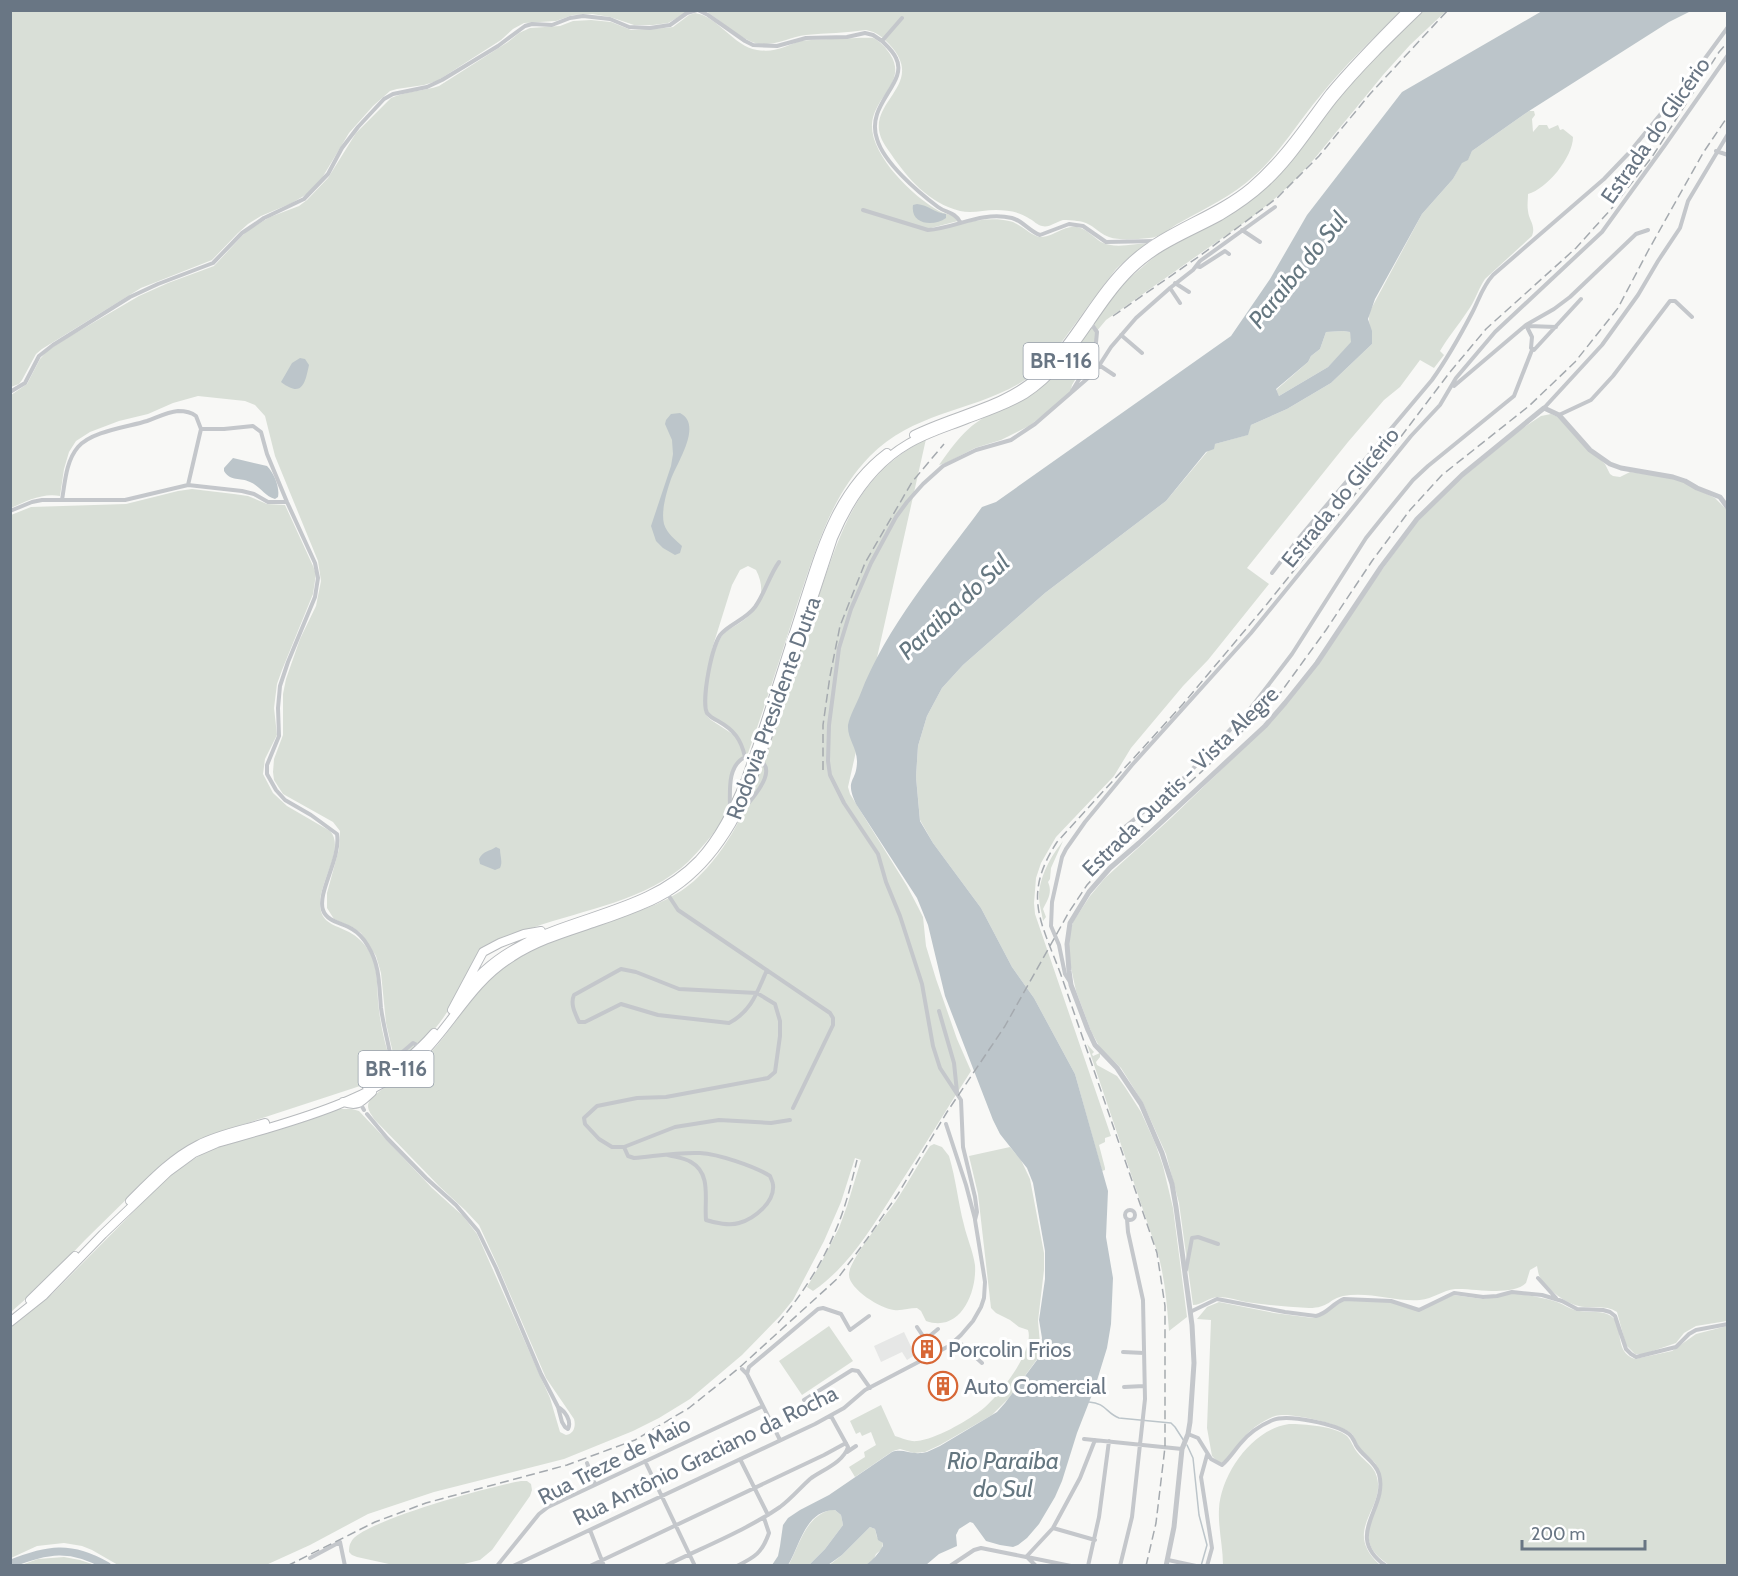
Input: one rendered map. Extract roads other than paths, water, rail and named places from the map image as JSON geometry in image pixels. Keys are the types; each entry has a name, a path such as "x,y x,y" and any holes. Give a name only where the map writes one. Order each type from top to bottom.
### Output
{"highway":[{"name":"Rodovia Presidente Dutra","path":"765,734 829,529 846,496 870,467 913,435 1013,394 1034,379 1058,356 1119,274 1133,260 1160,241 1225,206 1259,180 1281,158 1346,74 1408,10"},
{"name":"Rodovia Presidente Dutra","path":"10,1322 44,1295 142,1196 184,1160 217,1143 343,1102 396,1076 429,1047 482,980 512,957 550,938 634,908 667,892 687,878 708,858 725,836 748,782 833,538 860,487 884,461 907,444 1025,394 1047,376 1059,364 1131,269 1151,252 1220,215 1265,183 1293,153 1361,66 1418,10"},
{"name":"Rodovia Presidente Dutra","path":"10,1316 31,1300 150,1180 171,1162 212,1139 341,1098 385,1076 408,1060 421,1047 477,976 491,964 517,946 643,898 664,887 698,861 732,817"},
{"path":"452,1010 483,952 524,934 561,928"},
{"path":"343,1102 364,1109 378,1086"}],"street":[{"path":"10,392 25,383 39,356 53,345 130,297 213,263 242,233 264,218 304,199 328,174 342,148 384,99 393,94 435,84 498,46 525,26 532,24 552,25 583,16 610,19 629,27 650,28 670,25 687,13 698,10 753,45 777,46 806,38 847,37 865,33 873,35 882,41 896,58 899,70 896,81 876,114 874,129 878,144 902,176 938,207 955,215 960,222"},
{"path":"882,41 902,18"},
{"path":"1272,573 1432,380 1452,350 1486,283 1605,179 1695,72 1728,27"},
{"name":"Estrada do Glicério","path":"1071,986 1061,963 1059,945 1051,926 1052,902 1062,857 1066,849 1132,765 1251,633 1411,436 1440,405 1467,365 1495,332 1602,232 1728,55"},
{"path":"1728,134 1688,201 1680,228 1625,314 1602,345 1544,408 1559,415 1590,450 1610,464 1685,481 1720,497 1728,508"},
{"path":"1716,151 1728,155"},
{"path":"1196,266 1275,207"},
{"path":"863,210 928,230 979,218 1010,218 1018,220 1035,233 1040,234 1070,224 1083,226 1106,242 1160,241"},
{"path":"1242,230 1260,242"},
{"path":"1449,390 1526,326 1570,297 1636,234 1648,230"},
{"path":"1196,266 1200,267 1225,251 1229,254"},
{"name":"Rua Antônio Graciano da Rocha","path":"515,1565 831,1416 870,1388 947,1347 973,1321 981,1307 985,1282 975,1220 977,1212 975,1197 963,1147 961,1100 940,1068 933,1046 922,984 878,854 844,803 830,775 829,724 835,668 843,633 863,580 883,539 907,502 943,466 976,450 1011,440 1035,424 1095,372 1111,347 1136,318 1196,266"},
{"path":"1176,283 1188,292"},
{"path":"1170,288 1180,303"},
{"path":"1120,831 1180,782 1250,709 1292,654 1366,538 1382,518 1413,480 1428,466 1514,396 1532,350 1581,299"},
{"path":"1559,415 1591,400 1613,376 1670,301 1675,301 1692,317"},
{"path":"1071,394 1095,353 1097,332 1090,322"},
{"path":"1526,326 1556,327"},
{"path":"1526,326 1532,337 1532,350"},
{"path":"1121,334 1142,353"},
{"path":"1100,365 1114,375"},
{"name":"Estrada Quatis - Vista Alegre","path":"1167,1563 1174,1527 1182,1448 1188,1435 1192,1407 1194,1363 1193,1333 1172,1184 1152,1126 1141,1104 1117,1068 1095,1045 1071,986 1067,956 1070,923 1089,892 1110,868 1265,726 1285,703 1317,663 1381,567 1417,519 1462,475 1544,408"},
{"path":"62,500 71,458 86,440 177,411 188,412 196,416 201,429 188,485"},
{"path":"201,429 249,426 259,429 287,502 315,564 318,578 317,588 280,686 279,736 267,765 267,774 285,801 311,814 337,834 336,855 322,897 322,909 329,918 357,932 372,953 376,963 390,1053 399,1055 413,1043 421,1047"},
{"path":"10,511 32,502 125,500 188,485 242,491 254,494 268,502 287,502"},
{"path":"745,757 736,735 707,712 706,691 710,666 718,638 753,610 779,562"},
{"path":"745,757 753,758 761,762 765,768 766,778 760,790 732,817 733,770 738,761 745,757"},
{"path":"667,892 678,910 830,1013 834,1018 833,1025 793,1108"},
{"path":"767,970 757,993 751,1006 729,1023 658,1015 621,1004 585,1022 579,1022 574,1012 572,1000 574,995 621,969 636,972 679,989 757,993 775,1004 780,1021 775,1072 768,1078 666,1097 637,1098 597,1106 584,1118 585,1124 599,1139 612,1147 624,1147 675,1127 729,1120 771,1123 790,1120"},
{"path":"939,1011 954,1063 957,1092"},
{"path":"364,1109 387,1138 456,1205 478,1231 541,1374 558,1407 562,1422 568,1429 570,1426 566,1413 558,1407"},
{"path":"946,1124 975,1220"},
{"path":"624,1147 628,1156 634,1158 668,1155 702,1153 756,1167 770,1176 773,1187 770,1198 757,1214 738,1224 706,1220 707,1189 704,1174 692,1162 668,1155"},
{"path":"1120,1566 1132,1517 1145,1386 1143,1300 1127,1219"},
{"path":"1185,1271 1192,1239 1198,1238 1218,1244"},
{"path":"1538,1278 1556,1299"},
{"path":"1190,1312 1217,1299 1316,1316 1321,1315 1337,1301 1344,1299 1363,1298 1390,1301 1416,1310 1454,1293 1483,1297 1512,1292 1556,1299 1577,1309 1603,1310 1613,1314 1626,1349 1636,1357 1676,1347 1696,1330 1728,1324"},
{"path":"747,1374 749,1367 818,1309 823,1308 841,1314 850,1330 868,1316"},
{"path":"917,1327 935,1354"},
{"path":"926,1339 938,1329"},
{"path":"947,1347 952,1344 961,1344 982,1363"},
{"path":"1123,1352 1144,1353"},
{"path":"742,1369 747,1374 780,1440"},
{"path":"804,1400 852,1370 858,1371 870,1388"},
{"path":"1124,1386 1145,1386"},
{"name":"Rua Treze de Maio","path":"497,1566 544,1509 763,1406"},
{"path":"831,1416 847,1444 846,1452"},
{"path":"1188,1435 1197,1438 1207,1455 1216,1463 1223,1464 1249,1436 1271,1421 1282,1418 1319,1423 1348,1433 1379,1473 1380,1491 1366,1537 1372,1551 1386,1566"},
{"path":"1084,1439 1182,1448"},
{"path":"1026,1557 1053,1528 1080,1478 1095,1440"},
{"path":"1088,1566 1100,1517 1109,1441"},
{"path":"590,1566 847,1444"},
{"path":"665,1566 766,1516 783,1505 810,1479 856,1446"},
{"path":"1207,1455 1201,1477 1211,1546 1207,1566"},
{"path":"737,1566 756,1556 769,1533 766,1516 740,1459"},
{"path":"645,1461 695,1566"},
{"path":"587,1463 595,1484"},
{"path":"1053,1528 1095,1540"},
{"path":"590,1530 604,1566"},
{"path":"310,1558 340,1542 345,1566"},
{"path":"950,1566 981,1548 1071,1566"},
{"path":"1026,1557 1036,1566"},
{"path":"1167,1563 1196,1566"}],"water":[{"name":"Rio Paraiba do Sul","path":"1542,11 1691,11 1669,22 1529,111 1472,151 1453,179 1422,214 1375,299 1368,319 1372,331 1372,344 1331,383 1287,409 1251,425 1248,435 1215,444 1214,449 1206,452 1166,501 1045,593 963,665 942,688 927,716 918,746 916,777 920,821 933,843 981,908 1012,967 1034,998 1075,1074 1108,1191 1106,1237 1113,1278 1111,1324 1107,1348 1055,1497 1039,1524 1018,1545 1013,1547 986,1541 970,1522 959,1529 956,1535 957,1546 939,1554 926,1565 866,1565 883,1546 883,1543 878,1540 875,1529 870,1527 842,1555 828,1565 809,1565 825,1549 843,1525 841,1515 835,1510 825,1512 810,1522 788,1565 772,1565 778,1556 783,1525 788,1518 829,1495 892,1452 927,1452 997,1412 1037,1360 1042,1338 1039,1320 1045,1279 1045,1251 1033,1183 1027,1168 1000,1134 993,1120 945,996 928,925 917,898 856,804 851,789 857,761 848,725 871,669 915,597 982,507 996,502 1231,336 1270,279 1307,215 1402,92","holes":["1326,332 1350,332 1351,342 1328,367 1279,396 1276,389 1320,349"]},
{"path":"917,204 946,214 946,218 935,223 919,220 913,212 913,205"},
{"path":"300,358 305,359 309,365 304,383 298,389 294,389 281,382 292,363"},
{"path":"680,413 687,419 689,436 670,482 663,514 667,531 682,546 680,553 675,555 656,541 651,526 673,454 672,440 665,424 666,420 671,414"},
{"path":"233,458 267,466 276,480 278,497 271,498 253,484 227,474 224,468"},
{"path":"496,847 500,849 500,868 495,870 480,864 479,859 483,854"}],"waterway":[{"path":"1089,1402 1103,1406 1119,1418 1171,1423 1184,1441"},
{"path":"1187,1445 1193,1458 1199,1515 1207,1545 1201,1566"},
{"path":"10,1564 36,1555 70,1552 94,1559 107,1566"}],"railway":[{"path":"1113,316 1201,255 1277,198 1319,156 1370,94 1448,10"},
{"path":"1146,1566 1156,1523 1165,1447 1165,1306 1157,1253 1042,923 1038,908 1038,894 1040,878 1046,861 1057,842 1183,704 1267,604 1486,329 1576,248 1612,208 1652,157 1719,52 1728,42"},
{"path":"287,1566 375,1522 426,1503 567,1465 635,1440 689,1408 739,1368 838,1278 898,1194 947,1112 1005,1026 1069,912 1087,885 1134,834 1212,762 1281,692 1372,561 1410,510 1442,475 1529,406 1575,362 1618,308 1703,153 1728,116"},
{"path":"823,770 823,725 840,626 865,563 912,482 944,444"},
{"path":"778,1323 795,1302 830,1244 845,1206 857,1160"}],"place":[{"name":"Porcolin Frios","path":"927,1349"},
{"name":"Auto Comercial","path":"943,1386"}],"water label":[{"name":"Paraiba do Sul","path":"1298,270"},
{"name":"Paraiba do Sul","path":"954,607"}]}
